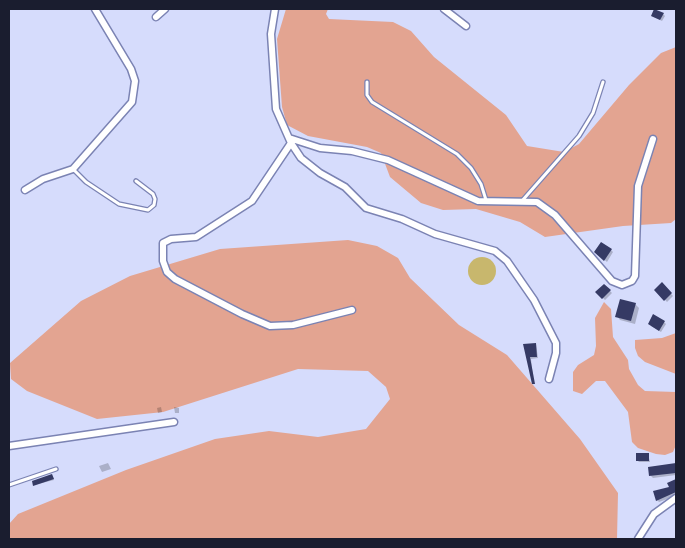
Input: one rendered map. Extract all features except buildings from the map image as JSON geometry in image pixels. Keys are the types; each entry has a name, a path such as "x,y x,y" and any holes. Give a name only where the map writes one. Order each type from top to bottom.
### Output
{"street":[{"path":"25,190 43,179 73,168 128,108 135,93 130,69 95,9"},
{"path":"156,17 165,9"},
{"path":"275,9 271,34 276,109 290,140 301,158 320,173 345,187 366,208 402,219 435,234 495,252 506,261 534,300 556,343 556,353 549,379"},
{"path":"444,9 466,26"},
{"path":"290,140 320,148 352,151 388,160 478,201 537,202 546,207 612,281 622,284 632,281 634,276 638,186 653,139"},
{"path":"290,140 252,201 196,237 171,239 164,243 163,261 166,272 175,279 242,314 270,326 293,325 352,310"},
{"path":"9,446 174,422"},
{"path":"638,539 654,514 676,498"}],"lane":[{"path":"367,82 367,94 372,102 457,154 471,168 481,184 487,202"},
{"path":"520,202 580,136 593,113 603,82"},
{"path":"73,168 93,188 120,204 148,210 154,205 155,199 153,194 136,181"},
{"path":"9,485 56,469"}],"shaded area":[{"path":"286,9 328,9 326,14 329,19 393,22 411,31 434,57 506,115 527,146 564,152 579,144 629,85 661,53 676,47 676,219 671,223 623,226 545,237 520,222 476,209 443,210 421,203 390,177 381,153 367,147 308,136 287,125 282,107 277,39"},
{"path":"348,240 377,246 398,258 410,278 459,325 507,355 580,439 618,493 617,539 9,539 9,524 18,514 126,470 215,439 269,431 318,437 366,429 390,399 386,387 368,371 298,369 163,412 97,419 27,391 11,379 10,363 81,301 130,276 220,249"},
{"path":"482,257 492,261 496,271 492,281 482,285 472,281 468,271 472,261"},
{"path":"604,302 611,309 613,337 628,360 629,369 638,385 645,391 676,392 676,445 673,452 665,455 656,454 638,448 632,442 628,412 605,381 596,381 582,394 573,391 573,372 578,365 594,355 596,346 595,318"},
{"path":"676,333 676,374 645,362 638,356 635,340 662,338"}]}
